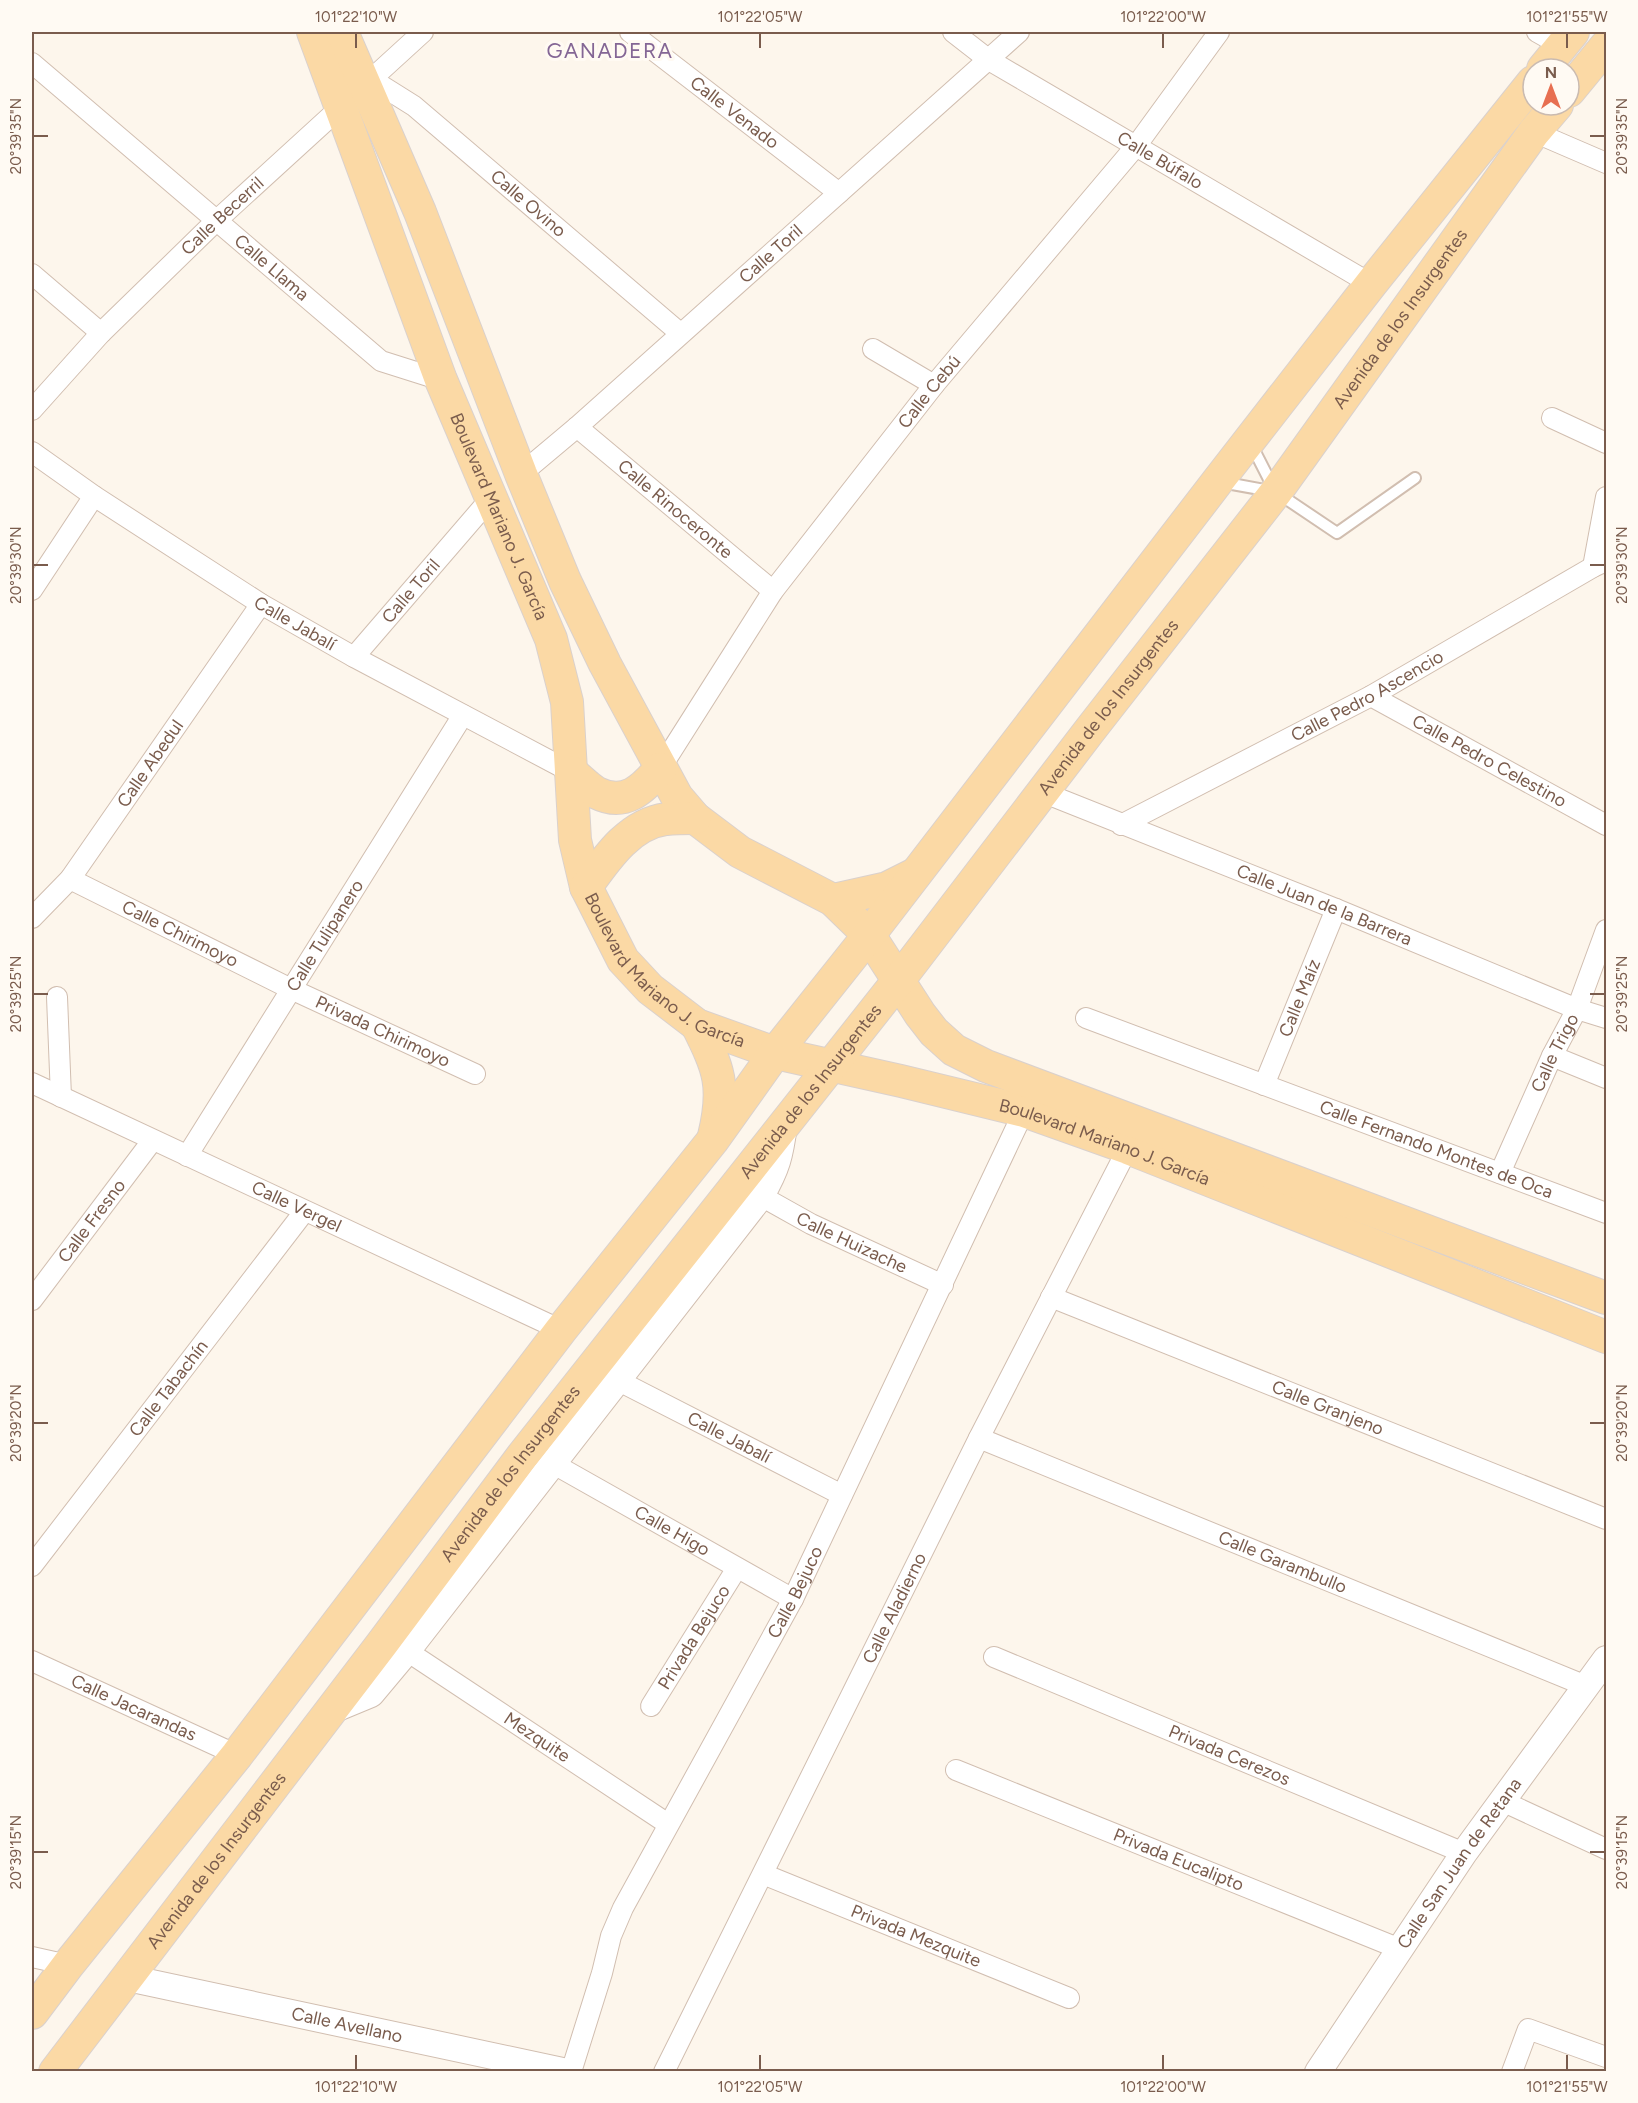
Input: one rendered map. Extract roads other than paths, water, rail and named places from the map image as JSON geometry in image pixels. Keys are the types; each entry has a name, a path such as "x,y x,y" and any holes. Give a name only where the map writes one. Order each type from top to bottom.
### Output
{"main road":[{"name":"Boulevard Mariano J. García","path":"313,32 441,380 551,639 567,702 575,840 586,887 623,960 650,989 698,1025 775,1053 1024,1111 1128,1148 1189,1157 1606,1298"},
{"name":"Boulevard Mariano J. García","path":"342,32 367,82 420,212 521,474 565,581 660,769 676,797 695,818 740,852 833,900 869,935 920,1014 934,1032 954,1050 1189,1157 1606,1337"},
{"path":"1581,76 1606,46"},
{"path":"32,2013 237,1755 561,1330 713,1140 775,1053 869,935 1217,482 1371,284 1521,97"},
{"name":"Avenida de los Insurgentes","path":"55,2072 523,1455 898,981 1276,492 1547,117"},
{"path":"571,772 596,792 613,798 629,796 644,788 660,769"},
{"path":"586,887 623,840 641,828 664,819 695,818"},
{"path":"833,900 887,888 915,874"},
{"path":"698,1025 713,1056 719,1077 720,1106 713,1140"}],"street":[{"name":"Calle Becerril","path":"32,410 101,333 216,221 423,32"},
{"name":"Calle Venado","path":"630,32 839,194"},
{"name":"Calle Búfalo","path":"953,32 989,60 1371,284"},
{"name":"Calle Toril","path":"521,474 577,427 1020,32"},
{"name":"Calle Cebú","path":"660,769 773,591 934,385 1136,146 1219,32"},
{"name":"Calle Llama","path":"32,63 381,361 441,380"},
{"name":"Calle Ovino","path":"367,82 414,106 680,333"},
{"path":"1534,132 1606,164"},
{"path":"32,274 101,333"},
{"path":"873,349 934,385"},
{"path":"1552,418 1606,443"},
{"name":"Calle Rinoceronte","path":"577,427 773,591"},
{"name":"Calle Jabalí","path":"32,452 94,496 261,604 354,657 571,772"},
{"path":"32,590 94,496"},
{"path":"1602,569 1606,497"},
{"name":"Calle Toril","path":"354,657 491,498"},
{"name":"Calle Pedro Ascencio","path":"1121,825 1371,696 1602,569"},
{"name":"Calle Abedul","path":"32,918 70,879 261,604"},
{"name":"Calle Pedro Celestino","path":"1371,696 1606,825"},
{"name":"Calle Tulipanero","path":"187,1156 463,715"},
{"name":"Calle Juan de la Barrera","path":"1042,792 1336,909 1577,1009 1606,1018"},
{"name":"Calle Chirimoyo","path":"70,879 291,988"},
{"name":"Calle Maíz","path":"1264,1085 1336,909"},
{"name":"Calle Trigo","path":"1500,1173 1552,1056 1577,1009 1606,930"},
{"name":"Privada Chirimoyo","path":"291,988 475,1074"},
{"path":"57,997 61,1097"},
{"name":"Calle Fernando Montes de Oca","path":"1086,1018 1606,1213"},
{"path":"1552,1056 1606,1078"},
{"name":"Calle Vergel","path":"32,1083 304,1212 561,1330"},
{"name":"Calle Bejuco","path":"569,2072 602,1973 611,1936 623,1908 793,1599 1024,1111"},
{"path":"330,1710 371,1694 407,1651 761,1196 780,1156 783,1125"},
{"name":"Calle Fresno","path":"32,1300 152,1141"},
{"name":"Calle Aladierno","path":"664,2072 979,1438 1128,1148"},
{"name":"Calle Huizache","path":"761,1196 811,1224 943,1285"},
{"name":"Calle Tabachín","path":"32,1566 304,1212"},
{"name":"Calle Granjeno","path":"1051,1297 1606,1519"},
{"name":"Calle Jabalí","path":"617,1380 842,1495"},
{"name":"Calle Garambullo","path":"979,1438 1586,1686"},
{"name":"Calle Higo","path":"552,1462 793,1599"},
{"name":"Privada Bejuco","path":"651,1706 737,1568"},
{"name":"Mezquite","path":"407,1651 668,1824"},
{"name":"Privada Cerezos","path":"994,1657 1464,1853"},
{"name":"Calle San Juan de Retana","path":"1318,2072 1464,1853 1606,1660"},
{"name":"Calle Jacarandas","path":"32,1661 237,1755"},
{"name":"Privada Eucalipto","path":"956,1770 1400,1949"},
{"path":"1502,1801 1606,1849"},
{"name":"Privada Mezquite","path":"763,1874 1069,1998"},
{"path":"32,1957 68,1965"},
{"name":"Calle Avellano","path":"128,1978 569,2072"},
{"path":"1512,2072 1528,2030 1606,2057"}],"lane":[{"path":"1249,441 1276,492"},
{"path":"1217,482 1276,492 1337,533 1415,478"}],"district":[{"name":"GANADERA","path":"610,50"}]}
